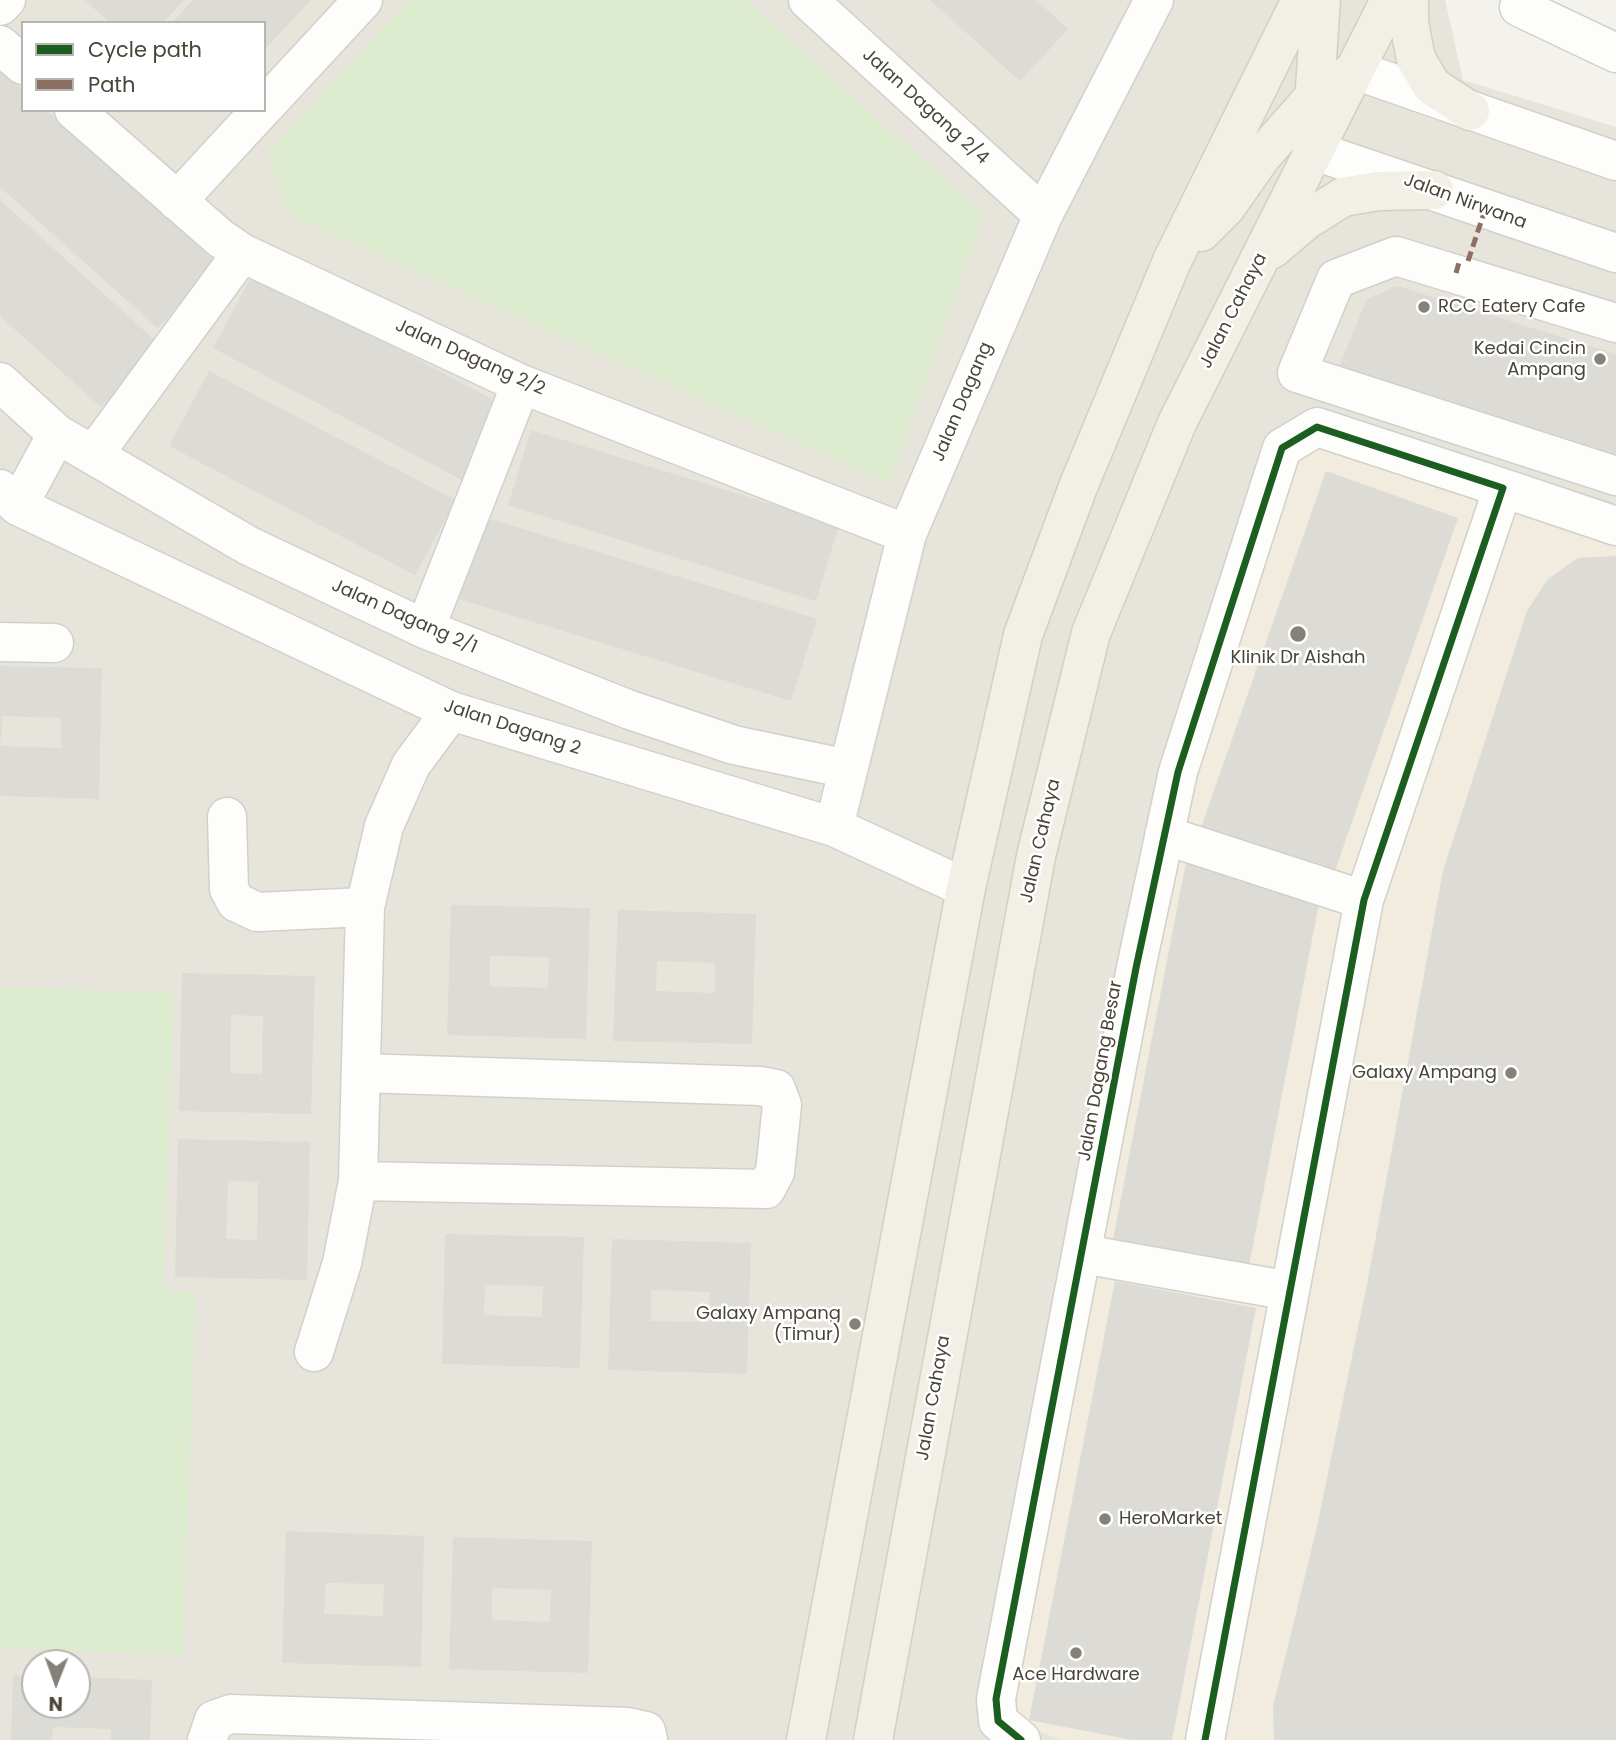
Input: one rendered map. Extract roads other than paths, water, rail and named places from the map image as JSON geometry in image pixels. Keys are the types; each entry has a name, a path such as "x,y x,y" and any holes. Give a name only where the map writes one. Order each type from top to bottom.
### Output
{"main road":[{"path":"806,1740 966,888 1023,635 1078,487 1172,261 1301,0"},
{"path":"1315,150 1312,98 1321,0"},
{"name":"Jalan Cahaya","path":"879,1730 1033,869 1091,633 1177,423 1390,0"},
{"path":"1409,0 1409,23 1416,58 1432,86 1470,111"},
{"path":"1172,261 1226,207 1261,157 1312,98 1355,70"},
{"path":"1261,258 1305,221 1343,197 1378,191 1434,190"}],"street":[{"path":"0,6 6,0"},
{"path":"266,106 363,0"},
{"name":"Jalan Dagang 2/4","path":"808,0 1043,215"},
{"name":"Jalan Dagang","path":"834,827 907,534 1043,215 1154,0"},
{"path":"1523,0 1519,7 1616,53"},
{"path":"0,45 21,63"},
{"path":"1355,70 1616,161"},
{"name":"Jalan Dagang 2/2","path":"76,112 219,238 242,253 521,384 907,534"},
{"path":"177,201 260,112"},
{"name":"Jalan Nirwana","path":"1315,150 1616,253"},
{"path":"94,454 242,253"},
{"path":"1616,323 1396,256 1336,279 1297,373 1616,476"},
{"name":"Jalan Dagang 2/1","path":"0,382 57,434 249,546 425,629 630,710 734,746 848,769"},
{"path":"425,629 521,384"},
{"name":"Jalan Dagang Besar","path":"1020,1740 998,1721 996,1699 1136,968 1178,772 1282,448 1317,427 1503,488"},
{"path":"9,497 57,434"},
{"path":"1205,1740 1364,900 1503,488 1616,526"},
{"name":"Jalan Dagang 2","path":"9,497 451,711 834,827 966,888"},
{"path":"0,642 54,643"},
{"path":"314,1352 342,1263 358,1181 365,907 384,826 411,765 451,711"},
{"path":"227,817 229,889 236,902 257,912 365,907"},
{"path":"1164,835 1364,900"},
{"path":"358,1181 766,1189 775,1172 782,1105 776,1089 760,1086 360,1073"},
{"path":"1083,1254 1290,1291"},
{"path":"207,1740 214,1720 231,1714 628,1727 646,1731 648,1740"}],"place":[{"name":"RCC Eatery Cafe","path":"1424,307"},
{"name":"Kedai Cincin Ampang","path":"1600,359"},
{"name":"Klinik Dr Aishah","path":"1298,634"},
{"name":"Galaxy Ampang","path":"1511,1073"},
{"name":"Galaxy Ampang (Timur)","path":"855,1324"},
{"name":"HeroMarket","path":"1105,1519"},
{"name":"Ace Hardware","path":"1076,1653"}]}
